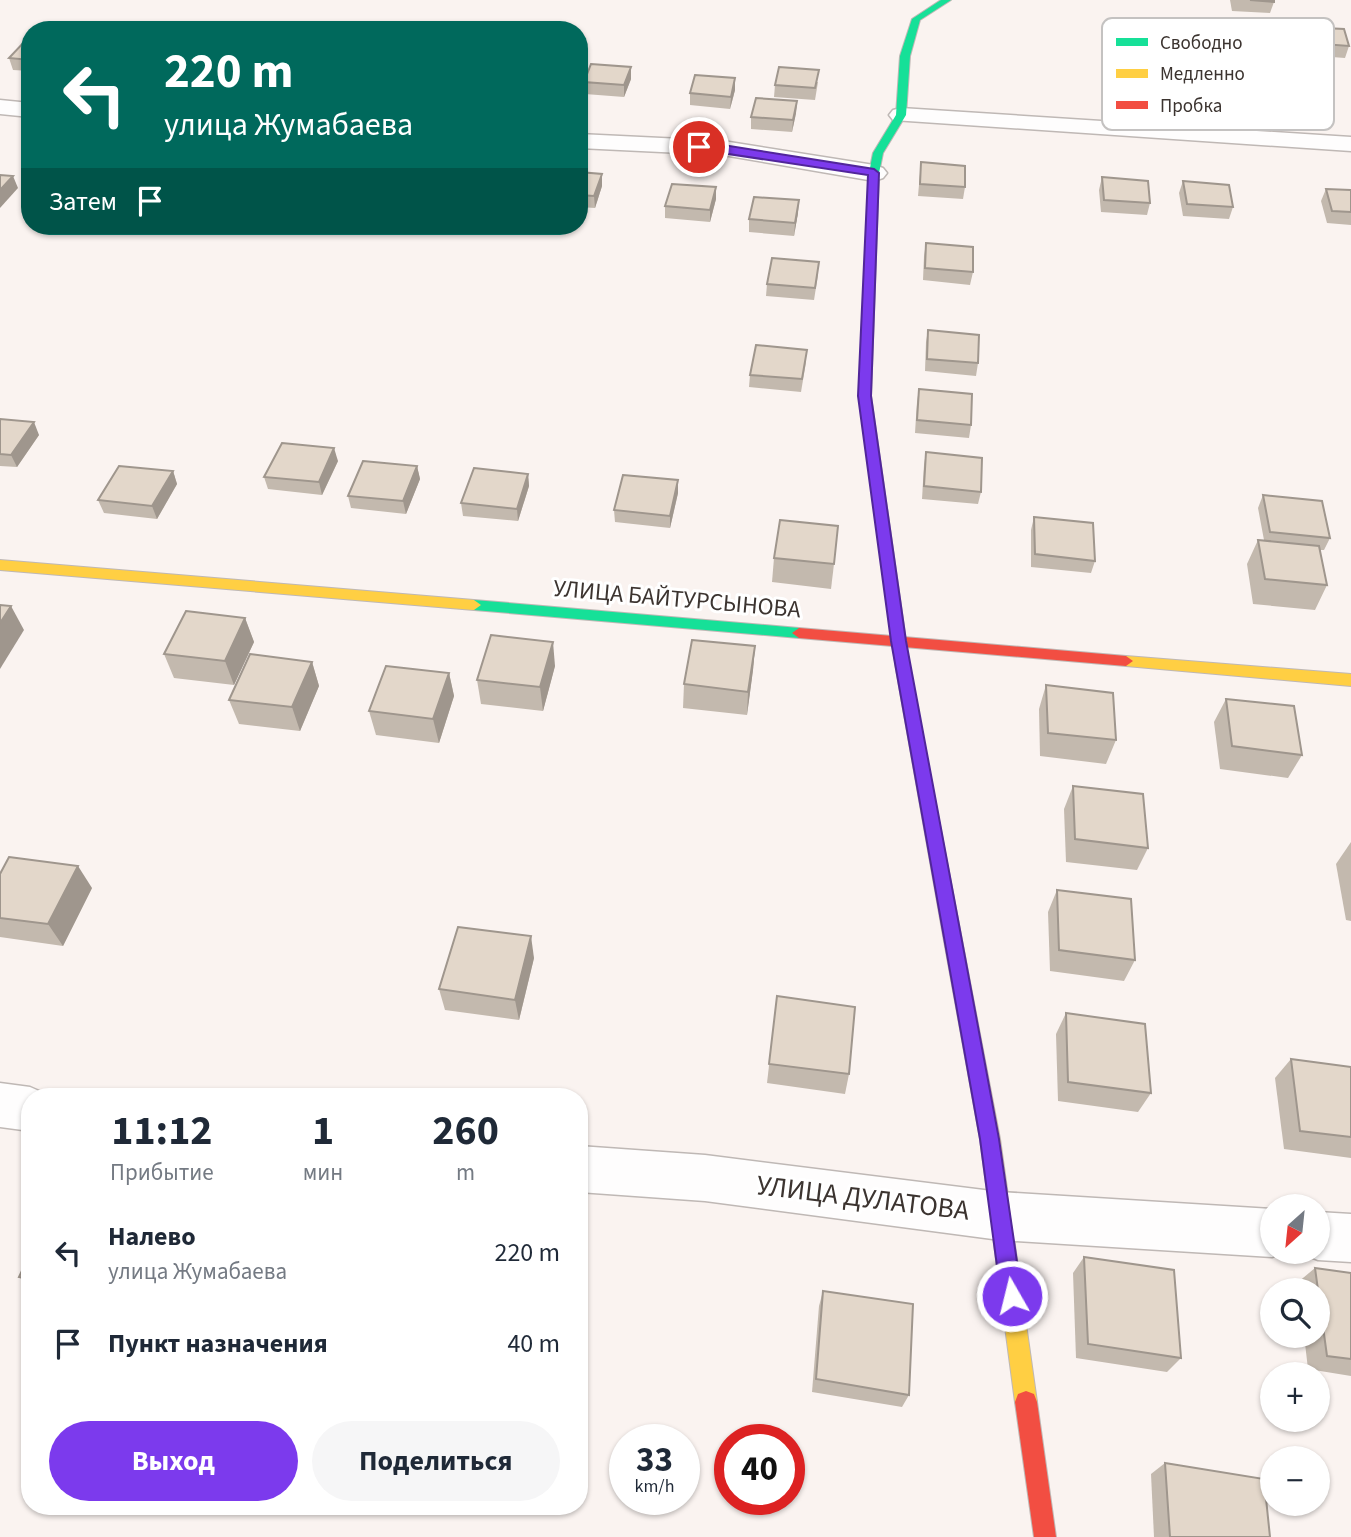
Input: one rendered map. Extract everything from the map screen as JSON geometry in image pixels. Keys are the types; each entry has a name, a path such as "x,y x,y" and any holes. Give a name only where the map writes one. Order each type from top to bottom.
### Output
{"street":[{"path":"947,0 916,19 905,56 901,115 878,153 874,173 865,396 898,641 990,1139 1045,1537"},
{"path":"0,107 21,109"},
{"path":"901,115 1102,128"},
{"path":"1134,130 1351,144"},
{"path":"588,141 723,148 874,173"},
{"name":"УЛИЦА БАЙТУРСЫНОВА","path":"0,565 1351,680"},
{"path":"0,1105 21,1108"},
{"name":"УЛИЦА ДУЛАТОВА","path":"588,1170 705,1178 1000,1216 1260,1232"},
{"path":"1330,1237 1351,1238"}],"building":[{"path":"1334,28 1344,29 1349,46 1334,45"},
{"path":"21,45 21,59 9,58"},
{"path":"591,64 631,67 624,85 588,82"},
{"path":"779,67 819,70 815,88 775,85"},
{"path":"695,75 735,78 731,97 690,93"},
{"path":"756,98 797,101 793,120 751,117"},
{"path":"921,162 965,166 965,187 920,184"},
{"path":"588,173 602,174 594,196 588,196"},
{"path":"0,175 13,176 0,190"},
{"path":"1102,177 1148,181 1150,203 1104,200"},
{"path":"1183,181 1229,185 1233,207 1187,204"},
{"path":"672,184 716,187 710,210 665,206"},
{"path":"1326,189 1351,190 1351,212 1332,211"},
{"path":"754,197 799,200 795,223 749,219"},
{"path":"926,243 973,247 973,272 925,268"},
{"path":"772,258 819,262 815,288 767,284"},
{"path":"928,330 979,335 978,363 927,359"},
{"path":"756,345 807,350 802,379 750,375"},
{"path":"919,389 972,394 971,425 917,420"},
{"path":"0,419 34,422 11,455 0,454"},
{"path":"282,443 334,448 319,482 264,477"},
{"path":"926,452 982,458 981,492 924,486"},
{"path":"363,461 417,466 403,501 348,496"},
{"path":"119,466 173,471 152,506 98,500"},
{"path":"474,468 528,474 517,509 461,503"},
{"path":"623,475 678,480 670,516 614,510"},
{"path":"1263,495 1322,501 1330,538 1270,532"},
{"path":"1034,517 1093,523 1095,561 1035,554"},
{"path":"780,520 838,526 834,564 774,558"},
{"path":"1258,540 1319,546 1327,585 1265,579"},
{"path":"0,605 11,606 0,623"},
{"path":"186,611 245,618 225,661 164,654"},
{"path":"491,635 553,642 540,687 477,680"},
{"path":"692,640 755,646 748,692 684,684"},
{"path":"250,654 312,662 292,707 229,700"},
{"path":"386,666 449,673 433,719 369,711"},
{"path":"1046,685 1113,693 1116,740 1048,733"},
{"path":"1226,699 1294,706 1302,755 1232,746"},
{"path":"1073,786 1143,794 1148,848 1075,839"},
{"path":"9,857 78,866 48,924 0,918 0,874"},
{"path":"1057,890 1131,899 1135,960 1059,950"},
{"path":"458,927 531,936 515,1000 439,989"},
{"path":"777,996 855,1007 849,1074 769,1064"},
{"path":"1066,1013 1145,1024 1151,1093 1068,1082"},
{"path":"1291,1059 1351,1067 1351,1137 1300,1131"},
{"path":"1084,1257 1174,1270 1181,1358 1088,1344"},
{"path":"1315,1268 1351,1273 1351,1359 1327,1356 1326,1348 1330,1348 1330,1278 1316,1278"},
{"path":"823,1291 913,1304 909,1395 816,1379"},
{"path":"1165,1463 1260,1478 1260,1516 1268,1516 1270,1537 1170,1537"}],"traffic: fast":[{"path":"903,669 865,396 874,173 878,153 901,115 905,56 916,19 947,0"},
{"path":"474,605 799,633"}],"traffic: slow":[{"path":"0,565 474,605"},
{"path":"1126,661 1351,680"},
{"path":"952,935 990,1139 1026,1402"}],"traffic: jam":[{"path":"799,633 1126,661"},
{"path":"903,669 952,935"},
{"path":"1026,1402 1045,1537"}],"route":[{"path":"699,147 723,148 874,173 865,396 898,641 990,1139 1012,1296"}]}
